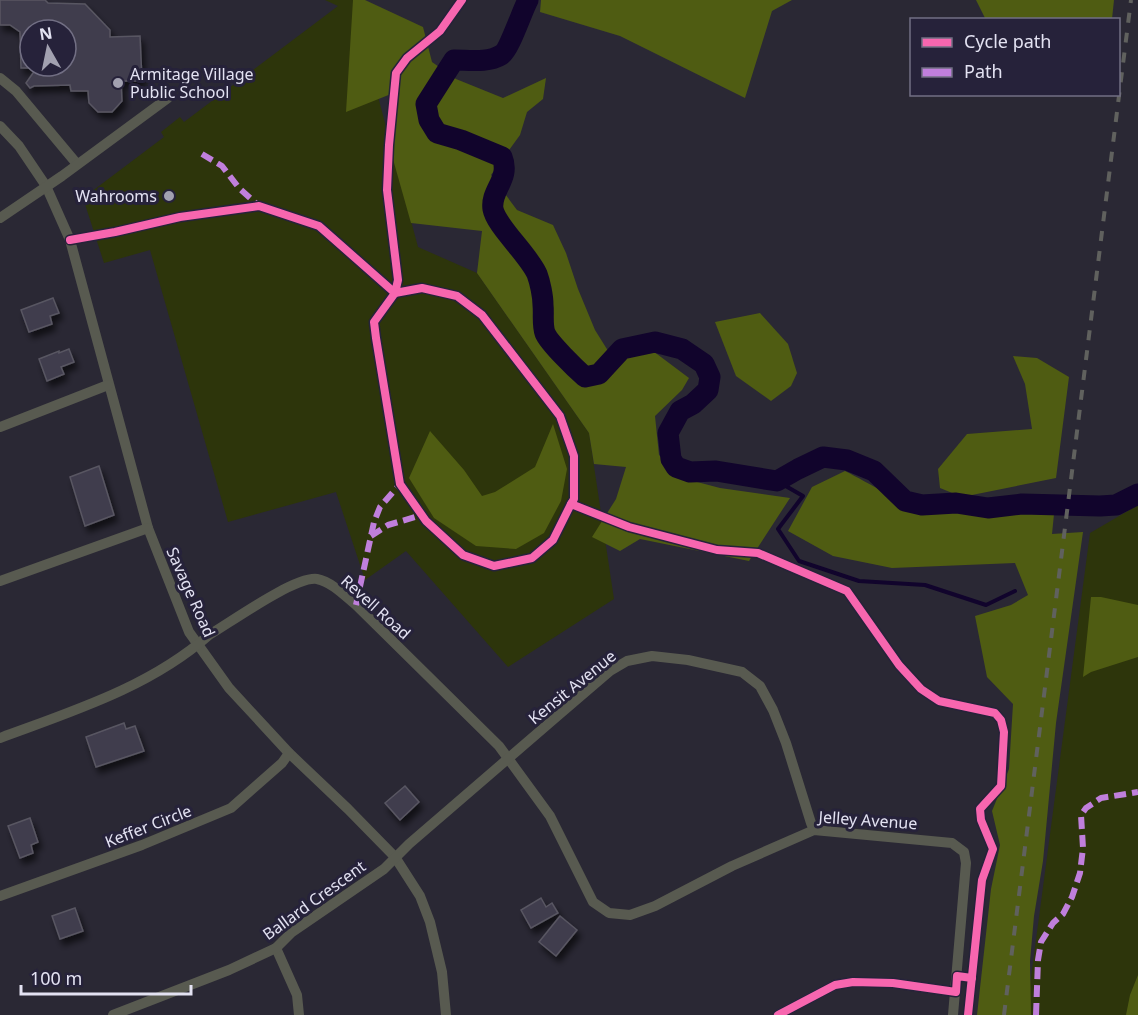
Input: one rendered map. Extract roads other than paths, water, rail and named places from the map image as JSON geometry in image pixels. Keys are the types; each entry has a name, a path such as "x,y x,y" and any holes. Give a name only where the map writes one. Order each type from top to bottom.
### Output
{"street":[{"path":"0,78 16,91 77,164"},
{"path":"0,218 168,98"},
{"name":"Savage Road","path":"0,126 19,146 46,186 70,240 147,528 183,620 197,646 229,688 289,753 395,858 420,896 430,922 442,972 446,1015"},
{"path":"0,427 108,385"},
{"path":"0,581 147,528"},
{"name":"Revell Road","path":"197,646 210,635 295,583 316,579 333,586 356,605 499,746 508,759"},
{"path":"0,738 120,693 197,646"},
{"name":"Kensit Avenue","path":"395,858 610,671 627,660 652,656 721,666 742,672 760,686 786,742 814,830"},
{"name":"Keffer Circle","path":"0,897 126,851 231,808 282,763 289,753"},
{"name":"Jelley Avenue","path":"508,759 550,816 593,902 609,913 630,915 655,906 758,853 814,830 952,843 964,852 966,863 956,992"},
{"name":"Ballard Crescent","path":"113,1015 229,970 276,948 292,932 384,869 395,858"},
{"path":"276,948 297,995 299,1015"},
{"path":"778,1015 835,985 853,982 893,983 956,992 953,1015"}],"waterway":[{"path":"528,0 511,39 501,55 484,60 454,60 426,104 429,120 437,133 502,157 504,172 494,196 495,216 537,274 547,337 585,377 599,374 622,349 655,342 682,349 704,364 710,377 708,390 693,404 680,411 668,433 671,459 676,467 690,472 716,471 777,481 823,457 847,460 874,471 905,501 922,505 956,503 988,508 1022,504 1100,506 1116,505 1138,494"},
{"path":"777,481 803,496 778,529 799,561 859,581 925,585 986,605 1015,591"}],"railway":[{"path":"1120,88 1131,0"},
{"path":"1004,1015 1119,96"}],"place":[{"name":"Armitage Village Public School","path":"118,83"},
{"name":"Wahrooms","path":"169,196"}]}
